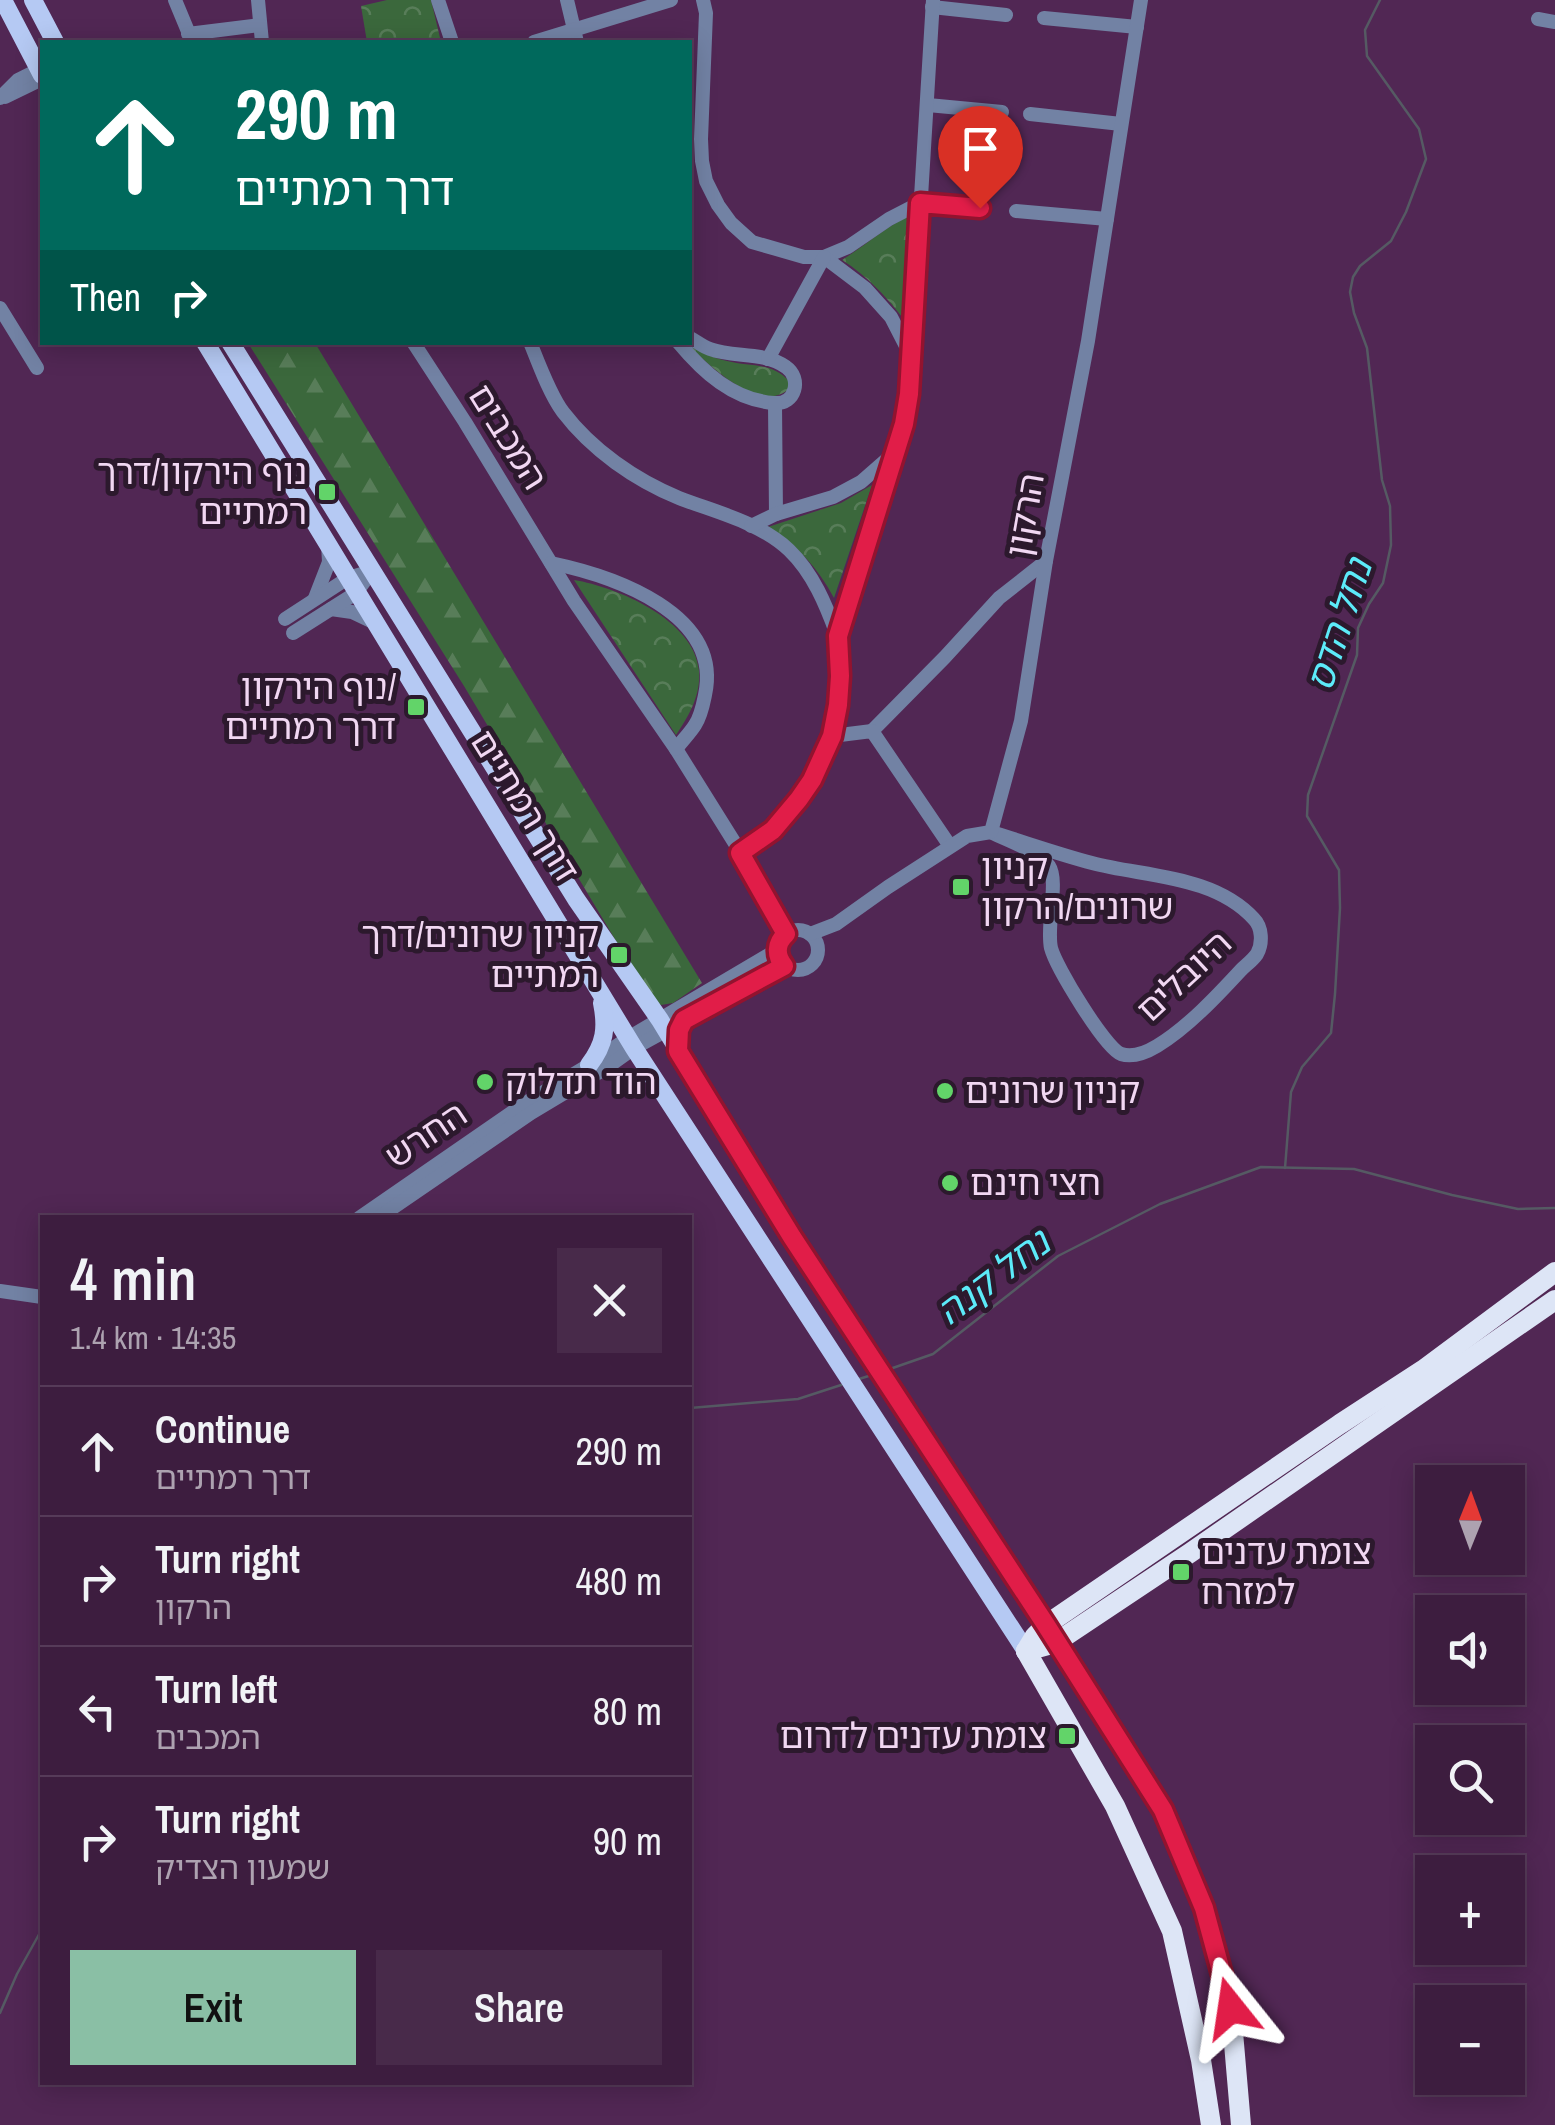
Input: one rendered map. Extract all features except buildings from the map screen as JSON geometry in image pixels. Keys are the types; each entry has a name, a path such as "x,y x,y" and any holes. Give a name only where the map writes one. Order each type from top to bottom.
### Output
{"highway":[{"path":"1211,2125 1201,2060 1172,1931 1115,1806 1026,1651 1053,1614 1067,1612 1423,1370 1555,1272"},
{"path":"1045,1626 1100,1611 1555,1300"},
{"path":"1085,1686 1078,1649 1100,1611"},
{"path":"1045,1626 1163,1810 1204,1908 1231,2008 1241,2125"}],"main road":[{"path":"3,0 40,68"},
{"path":"34,0 55,40"},
{"name":"דרך רמתיים","path":"207,345 631,1043 1026,1651"},
{"name":"דרך רמתיים","path":"232,345 576,899 667,1018"},
{"path":"589,1065 603,1046 605,1035 598,988"},
{"path":"667,1018 679,1030 678,1051 764,1193 1045,1626"}],"street":[{"path":"175,0 191,38 260,25"},
{"path":"258,0 262,40"},
{"path":"438,0 451,40"},
{"path":"567,0 576,36"},
{"path":"548,40 576,36 671,0"},
{"path":"704,0 702,162 718,205 752,242 804,258 824,257 848,247 889,218 920,203 980,208"},
{"name":"הרקון","path":"991,832 1021,722 1046,562 1088,340 1140,0"},
{"path":"838,636 904,424 909,394 932,4 1006,14"},
{"path":"1044,18 1136,27"},
{"path":"1538,19 1555,22"},
{"path":"0,99 18,80 40,73"},
{"path":"928,105 1002,112"},
{"path":"1030,114 1121,124"},
{"path":"1016,211 1107,219"},
{"path":"824,257 865,288 891,317 911,355"},
{"path":"768,359 824,257"},
{"path":"0,308 37,368"},
{"path":"680,345 716,381 756,400 776,404 792,398 796,389 791,370 768,359 710,349 692,339"},
{"name":"המכבים","path":"415,345 612,658 676,749 786,934"},
{"path":"531,345 560,409 615,462 656,487 751,526 788,549 818,587 838,636 840,676 832,736 799,799 773,830 740,853"},
{"path":"776,404 776,514"},
{"path":"751,526 833,497 861,482 894,454"},
{"path":"315,598 329,562 328,544"},
{"path":"832,736 872,731 998,598 1046,562"},
{"path":"551,563 630,587 662,607 694,636 704,652 707,686 696,724 676,749"},
{"path":"285,619 315,598 352,585 372,572"},
{"path":"293,633 330,609 352,585"},
{"path":"330,609 352,612 373,622"},
{"path":"872,731 950,846"},
{"path":"814,939 950,846 967,836 991,832"},
{"name":"היובלים","path":"991,832 1093,864 1202,886 1234,900 1258,922 1258,952 1205,1007 1159,1044 1140,1054 1124,1056 1112,1049 1089,1016 1051,947 1051,868 1038,856 991,832"},
{"path":"800,930 814,939 816,958 808,968 796,971 784,966 777,950 781,938 800,930"},
{"path":"631,1043 777,950"},
{"path":"667,1018 784,966"},
{"name":"החרש","path":"364,1215 527,1102 631,1043"},
{"name":"החרש","path":"382,1215 531,1113 606,1068 631,1043"},
{"path":"0,1291 40,1297"}],"green space":[{"path":"387,0 431,0 441,40 367,40 361,6"},
{"path":"912,214 902,317 875,286 842,260"},
{"path":"249,345 316,345 702,983 673,1003 661,1005 650,998 464,686"},
{"path":"688,345 722,360 775,371 789,381 789,389 764,396 750,392 722,375"},
{"path":"872,485 834,598 806,558 768,527 841,503"},
{"path":"574,580 631,598 684,636 694,653 699,680 693,705 676,735"}],"waterway":[{"name":"נחל הדס","path":"1285,1168 1291,1092 1302,1067 1331,1033 1335,994 1339,870 1307,816 1308,795 1357,655 1358,628 1383,583 1391,545 1390,506 1382,480 1367,348 1350,292 1360,266 1391,241 1426,159 1419,129 1367,56 1365,30 1380,0"},
{"name":"נחל קנה","path":"887,1370 933,1354 1058,1256 1160,1204 1261,1167 1354,1169 1518,1209 1555,1208"},
{"name":"נחל קנה","path":"859,1379 875,1374"},
{"name":"נחל קנה","path":"692,1408 798,1399 841,1385"},
{"name":"נחל קנה","path":"0,2013 40,1933"}],"place":[{"name":"נוף הירקון/דרך רמתיים","path":"327,492"},
{"name":"נוף הירקון/ דרך רמתיים","path":"416,707"},
{"name":"קניון שרונים/הרקון","path":"961,887"},
{"name":"קניון שרונים/דרך רמתיים","path":"619,955"},
{"name":"הוד תדלוק","path":"485,1082"},
{"name":"קניון שרונים","path":"945,1091"},
{"name":"חצי חינם","path":"950,1183"},
{"name":"צומת עדנים למזרח","path":"1181,1572"},
{"name":"צומת עדנים לדרום","path":"1067,1736"}],"route":[{"path":"980,208 920,203 909,394 904,424 838,636 840,676 832,736 799,799 773,830 740,853 786,934 777,950 784,966 684,1020 679,1030 678,1051 792,1237 1163,1810 1204,1908 1231,2008"}]}
